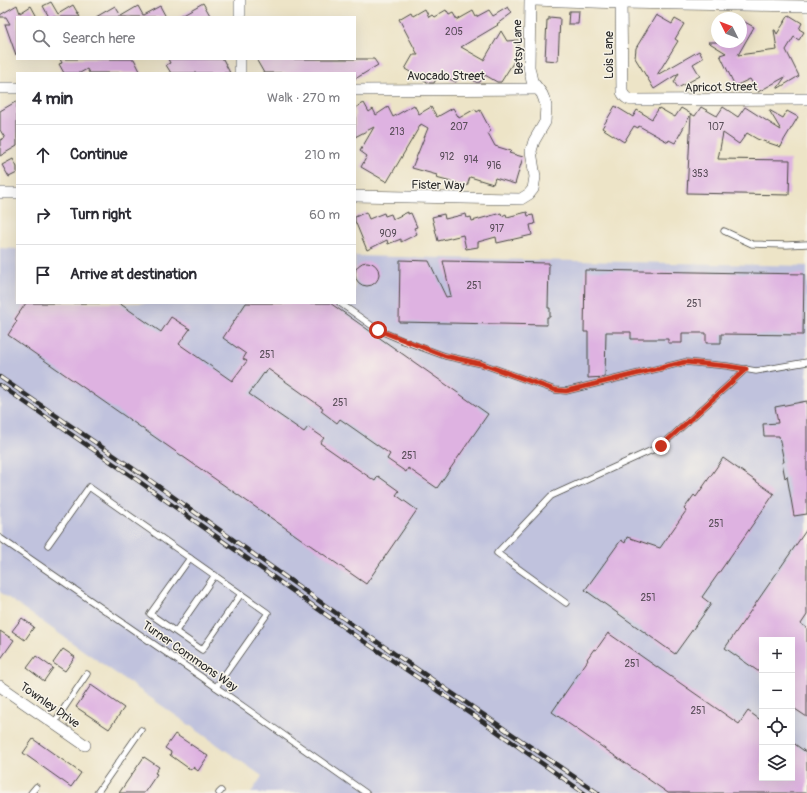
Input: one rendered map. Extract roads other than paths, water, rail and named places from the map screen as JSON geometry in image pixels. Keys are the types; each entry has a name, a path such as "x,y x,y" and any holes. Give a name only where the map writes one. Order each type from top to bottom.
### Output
{"street":[{"path":"240,0 240,16"},
{"path":"532,0 807,6"},
{"name":"Betsy Lane","path":"521,199 529,194 533,189 535,177 531,151 534,141 545,122 546,106 542,94 532,81 529,67 532,0"},
{"name":"Lois Lane","path":"621,2 622,92 625,98 635,100"},
{"path":"240,60 240,72"},
{"path":"0,88 16,88"},
{"name":"Avocado Street","path":"356,90 538,89"},
{"name":"Apricot Street","path":"635,100 807,99"},
{"path":"0,193 16,193"},
{"name":"Fister Way","path":"356,196 521,199"},
{"name":"Townley Drive","path":"0,686 85,745"}],"lane":[{"path":"724,231 752,244 807,244"},
{"path":"341,304 378,330 404,341 445,356 482,364 555,390 566,391 685,362 727,366 756,371 807,362"},
{"path":"566,603 497,552 551,496 661,446 746,369"},
{"path":"48,545 89,487 268,613 216,687"},
{"name":"Turner Commons Way","path":"0,538 216,687 366,793"},
{"path":"190,558 150,614 202,650 241,594"},
{"path":"176,631 215,575"},
{"path":"54,723 87,674"},
{"path":"97,793 141,730"},
{"path":"31,793 36,787"}],"railway":[{"path":"0,377 144,476 357,628 598,793"},
{"path":"0,385 140,482 353,634 472,714 584,793"}]}
